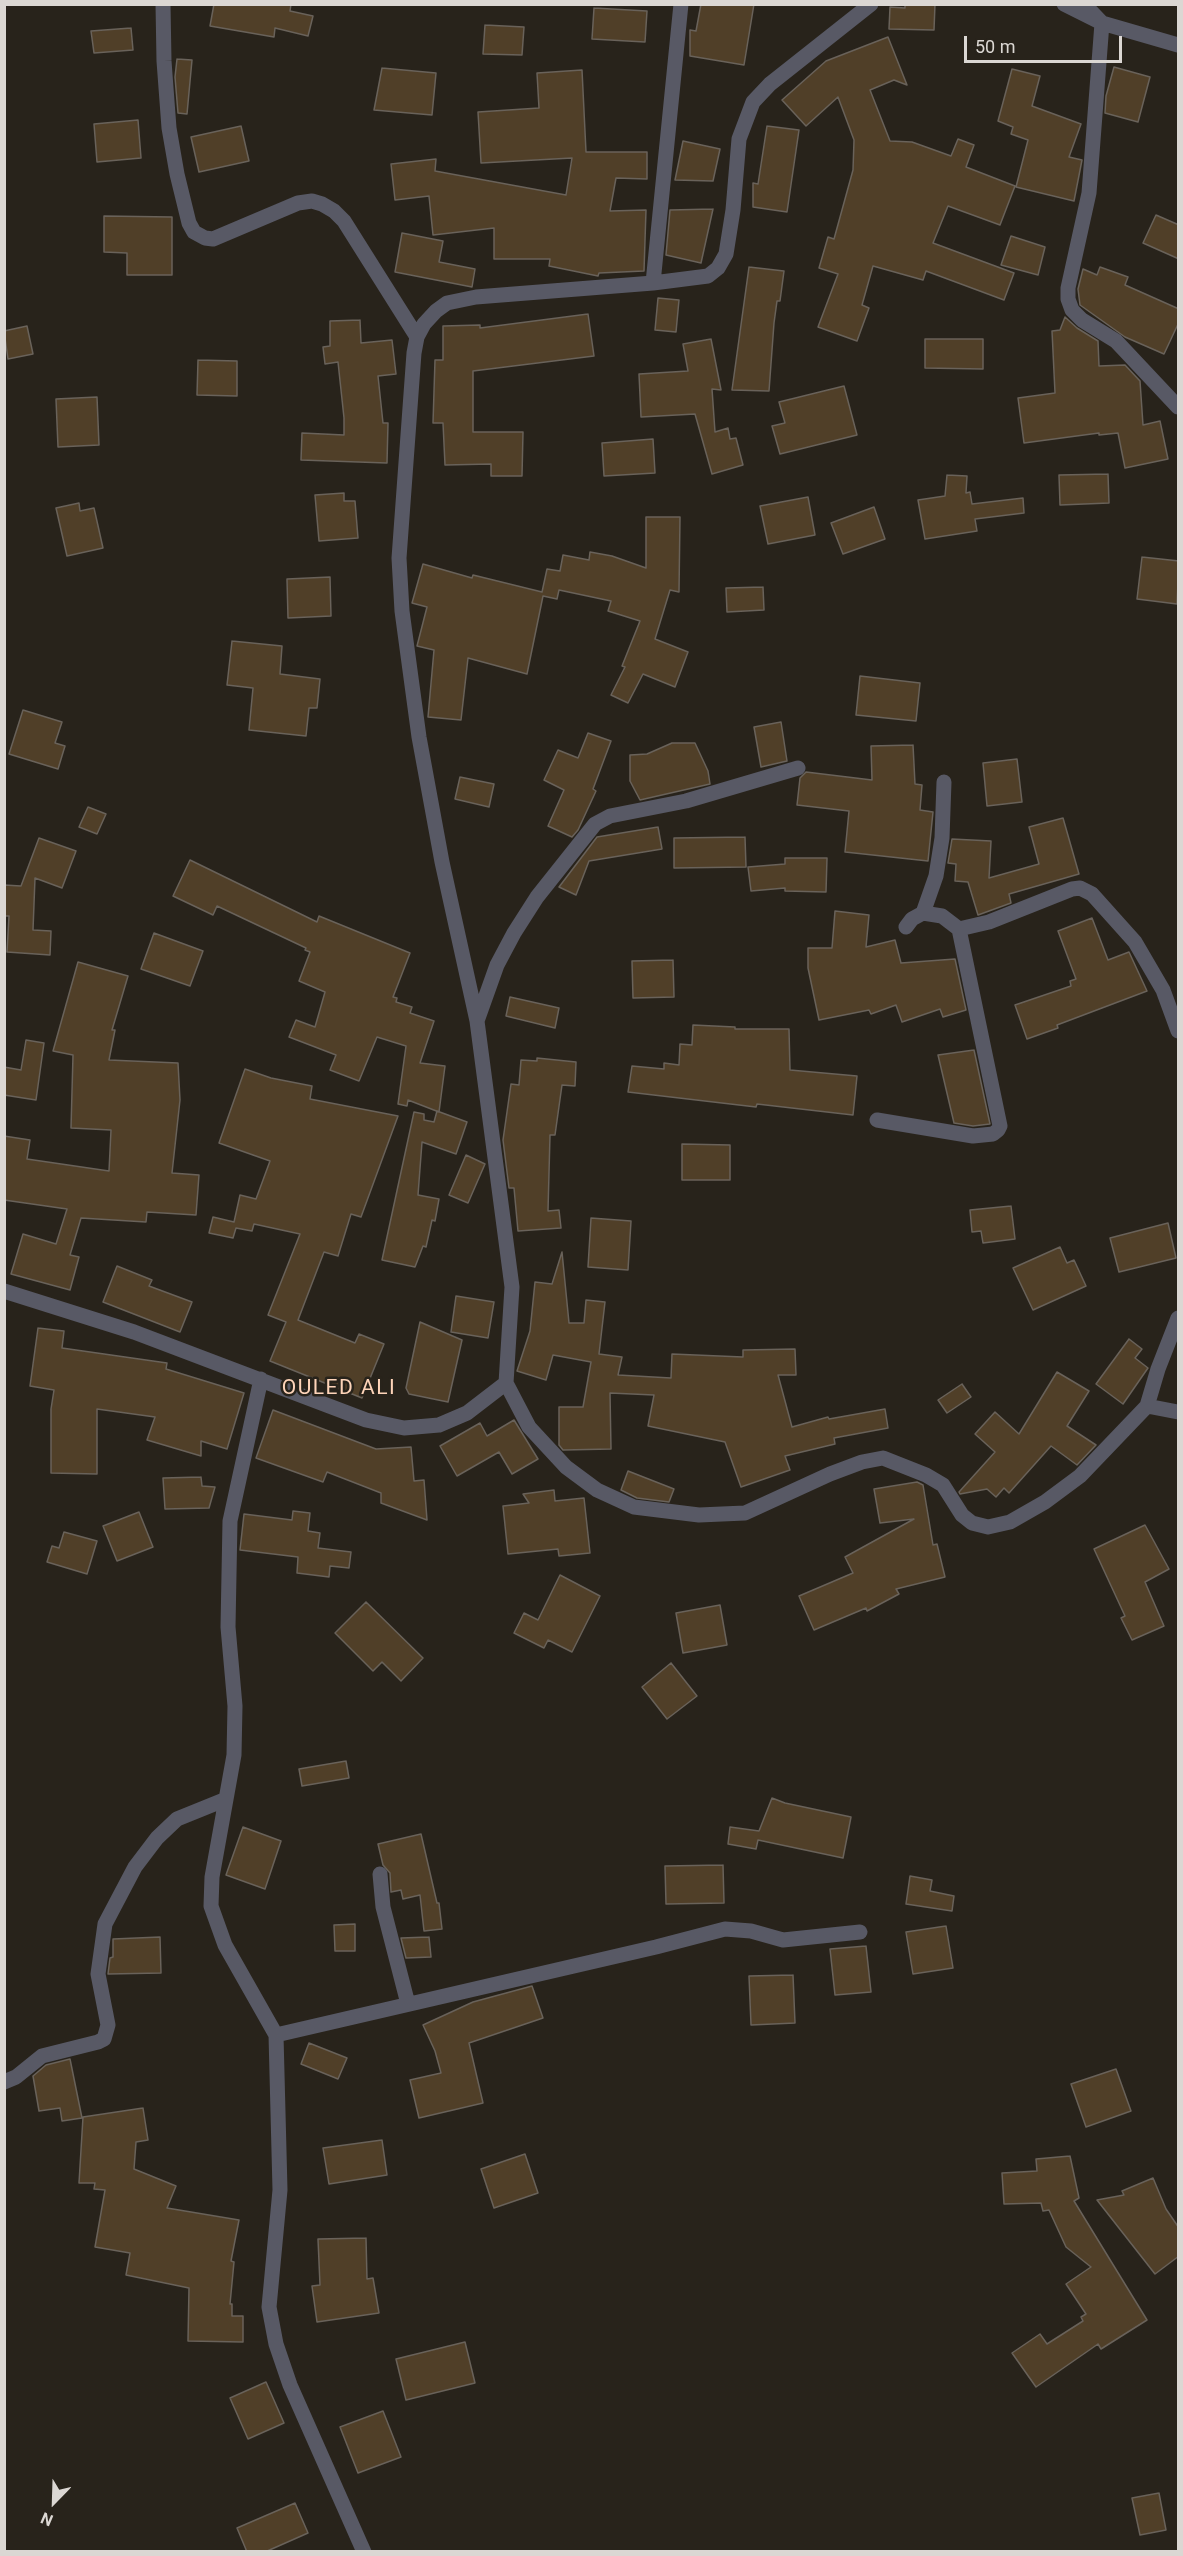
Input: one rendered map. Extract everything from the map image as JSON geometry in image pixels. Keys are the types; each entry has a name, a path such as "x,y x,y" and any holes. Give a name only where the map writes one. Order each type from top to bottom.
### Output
{"street":[{"path":"163,4 164,61 170,128 179,184 189,223 194,232 213,239 298,202 312,201 322,204 344,221 417,337"},
{"path":"653,283 681,4"},
{"path":"871,4 770,84 753,102 739,139 733,210 726,254 718,268 708,276 653,283 477,297 447,303 435,311 417,337 399,558 402,611 419,737 442,862 477,1022 512,1287 506,1383 529,1427 566,1467 597,1490 634,1507 699,1515 745,1513 830,1474 862,1462 883,1458 926,1475 943,1485 962,1515 972,1523 988,1527 1010,1521 1036,1507 1080,1476 1147,1406 1158,1369 1179,1318"},
{"path":"1064,4 1102,23 1179,45"},
{"path":"1084,4 1102,23 1089,193 1068,288 1068,298 1072,310 1082,320 1116,341 1179,407"},
{"path":"477,1022 497,965 514,933 537,897 595,824 610,816 686,801 798,768"},
{"path":"923,913 936,876 942,838 944,782"},
{"path":"959,929 988,922 1072,889 1080,888 1092,894 1135,942 1163,990 1179,1031"},
{"path":"878,1120 973,1136 993,1134 1000,1126 959,929 942,916 923,913 912,919 906,927"},
{"path":"4,1291 134,1332 366,1420 404,1428 439,1425 467,1413 506,1383"},
{"path":"261,1379 230,1521 228,1627 235,1706 234,1755 224,1800 212,1877 211,1906 225,1945 276,2035 280,2190 269,2307 276,2344 290,2385 364,2552"},
{"path":"1147,1406 1179,1412"},
{"path":"4,2082 15,2077 42,2056 104,2039 108,2025 98,1974 105,1924 135,1867 157,1838 177,1820 224,1800"},
{"path":"380,1874 384,1907 408,2004"},
{"path":"276,2035 644,1950 725,1929 751,1930 783,1940 860,1932"}],"building":[{"path":"214,4 291,4 290,11 313,16 308,36 275,28 274,37 210,26"},
{"path":"701,4 754,4 744,65 690,56 690,30 696,31"},
{"path":"905,4 935,4 934,30 889,29 890,7 905,8"},
{"path":"594,8 647,11 645,42 592,39"},
{"path":"485,25 524,27 522,55 483,54"},
{"path":"131,28 133,50 94,53 91,31"},
{"path":"888,37 907,85 894,80 870,90 890,141 912,142 951,156 958,139 974,145 966,167 1015,186 1000,225 948,206 933,243 1014,273 1004,300 926,271 923,280 873,266 862,305 869,308 857,341 818,327 838,274 819,268 828,237 834,239 853,170 854,140 838,97 806,126 782,100 826,61"},
{"path":"177,59 192,60 187,114 178,113 175,77"},
{"path":"1114,67 1150,77 1138,122 1105,113 1106,96"},
{"path":"382,68 436,73 432,115 374,110"},
{"path":"1012,69 1040,76 1032,106 1081,124 1069,157 1082,160 1074,201 1016,187 1028,140 1011,134 1013,127 998,121"},
{"path":"582,70 586,152 647,152 647,179 616,178 610,211 646,210 644,271 599,273 598,276 549,266 550,259 494,259 494,228 433,235 429,196 395,200 391,164 436,159 435,171 566,195 572,158 481,163 478,112 539,108 537,73"},
{"path":"138,120 141,158 97,162 94,124"},
{"path":"241,126 249,161 199,172 191,137"},
{"path":"767,126 799,130 787,212 753,207 753,183 758,184"},
{"path":"683,141 720,149 713,181 675,180"},
{"path":"713,209 701,263 666,255 670,210"},
{"path":"1156,215 1179,225 1179,259 1143,243"},
{"path":"104,216 172,217 172,275 127,275 127,253 104,252"},
{"path":"402,233 443,241 439,262 475,269 472,287 395,272"},
{"path":"1011,236 1045,247 1038,275 1001,265"},
{"path":"749,267 784,271 774,323 769,391 732,390"},
{"path":"1100,267 1128,277 1125,285 1179,309 1179,322 1164,354 1125,337 1080,305 1078,289 1083,269 1097,275"},
{"path":"658,298 679,300 676,332 655,330"},
{"path":"588,314 594,356 473,371 473,432 523,432 522,476 491,476 491,464 445,465 443,423 433,423 435,360 443,360 443,326 480,325 480,328"},
{"path":"1065,317 1077,328 1098,341 1099,366 1125,365 1140,381 1143,425 1160,421 1168,459 1125,468 1118,433 1099,435 1099,433 1024,443 1018,398 1055,393 1052,331 1060,330"},
{"path":"360,320 361,343 392,340 396,374 378,376 383,423 388,423 387,463 301,460 302,433 344,435 338,362 325,364 323,347 330,346 330,321"},
{"path":"27,326 33,354 8,359 4,331"},
{"path":"711,339 721,390 712,389 715,432 728,428 730,439 736,438 743,465 712,474 695,414 641,417 639,374 688,371 683,344"},
{"path":"925,339 983,339 983,369 925,368"},
{"path":"198,360 237,361 237,396 197,395"},
{"path":"844,386 857,435 780,454 772,426 785,423 779,402"},
{"path":"97,397 99,445 58,447 56,399"},
{"path":"653,439 655,473 604,476 602,443"},
{"path":"1108,474 1109,503 1060,505 1059,475"},
{"path":"947,475 967,476 966,493 970,492 972,504 1023,498 1024,513 975,519 977,531 925,539 918,500 945,496"},
{"path":"344,493 344,501 355,501 358,538 319,541 315,495"},
{"path":"808,497 815,535 768,544 760,506"},
{"path":"79,503 80,511 94,508 103,548 67,556 56,508"},
{"path":"874,507 885,539 843,554 831,523"},
{"path":"646,517 680,517 679,592 670,590 655,639 688,652 675,687 643,674 628,703 611,695 625,667 622,666 640,621 608,611 611,601 559,590 557,599 543,596 527,674 468,658 461,720 428,717 434,650 417,646 427,607 412,603 423,564 472,578 473,575 542,592 547,569 560,571 563,555 589,560 590,552 612,556 646,568"},
{"path":"1142,557 1179,561 1177,604 1137,599"},
{"path":"330,577 331,616 288,618 287,579"},
{"path":"763,587 764,610 727,612 726,588"},
{"path":"232,641 282,646 280,674 320,679 317,708 309,708 306,736 249,730 253,688 227,685"},
{"path":"860,676 920,683 916,721 856,715"},
{"path":"23,710 62,722 55,743 65,746 58,769 9,754"},
{"path":"781,722 787,761 761,767 754,727"},
{"path":"588,733 611,741 593,789 596,791 578,830 572,837 548,826 564,790 544,780 558,750 578,758"},
{"path":"672,743 695,743 708,771 710,784 640,800 630,781 630,755 647,754"},
{"path":"913,745 915,784 922,785 920,810 933,812 928,861 845,852 849,811 797,805 800,778 806,772 872,780 871,746"},
{"path":"1017,759 1022,802 987,806 983,763"},
{"path":"460,777 494,784 489,807 455,799"},
{"path":"88,807 106,814 97,834 79,827"},
{"path":"1063,818 1079,874 1009,894 1011,903 978,915 968,882 955,881 956,864 948,863 952,839 991,841 989,878 1039,864 1029,827"},
{"path":"658,827 662,849 589,861 576,895 559,887 597,837"},
{"path":"745,837 746,867 674,868 674,838"},
{"path":"39,838 76,851 62,888 35,878 33,930 51,931 50,955 7,952 9,916 4,916 4,885 21,886"},
{"path":"785,858 827,858 826,892 785,891 785,888 751,891 748,867 785,864"},
{"path":"190,860 317,922 319,916 410,953 393,997 397,998 396,1002 412,1007 410,1013 434,1021 420,1063 445,1066 439,1112 408,1100 407,1106 398,1104 406,1046 377,1037 359,1081 330,1070 336,1055 289,1037 296,1020 315,1027 325,992 299,981 310,952 305,950 306,948 217,906 213,915 173,896"},
{"path":"835,911 869,915 866,947 895,940 901,963 955,959 966,1010 943,1017 940,1009 902,1022 896,1005 871,1014 869,1010 819,1020 808,968 808,948 832,948"},
{"path":"1092,918 1108,960 1129,952 1147,991 1057,1025 1058,1028 1027,1039 1015,1005 1071,986 1070,981 1076,979 1058,931"},
{"path":"154,933 203,951 190,986 141,969"},
{"path":"673,960 674,997 633,998 632,961"},
{"path":"78,962 128,976 112,1030 115,1030 109,1060 178,1063 180,1100 172,1173 199,1175 196,1215 147,1212 146,1222 81,1218 70,1255 79,1257 70,1290 11,1274 23,1234 56,1244 67,1209 4,1200 4,1136 30,1140 27,1159 109,1171 111,1130 71,1128 73,1055 53,1051"},
{"path":"510,997 559,1008 555,1028 506,1016"},
{"path":"693,1025 735,1027 735,1029 789,1029 790,1070 857,1076 853,1115 757,1104 756,1107 628,1092 632,1066 664,1069 664,1063 679,1065 680,1044 692,1045"},
{"path":"26,1040 44,1043 36,1100 4,1095 4,1067 21,1070"},
{"path":"974,1050 990,1124 973,1126 954,1123 938,1055"},
{"path":"537,1058 576,1062 575,1086 562,1085 555,1135 550,1135 548,1211 559,1210 561,1228 518,1231 514,1188 509,1188 503,1140 511,1084 519,1085 521,1060 537,1061"},
{"path":"245,1069 271,1078 312,1086 310,1099 398,1116 361,1217 351,1214 338,1256 324,1252 298,1320 355,1343 359,1334 384,1344 362,1398 270,1361 286,1322 268,1315 300,1234 254,1224 252,1231 236,1228 233,1238 209,1233 213,1217 234,1222 240,1195 256,1199 270,1161 219,1143"},
{"path":"437,1111 467,1122 456,1154 422,1142 418,1195 439,1199 435,1221 432,1220 426,1247 423,1246 415,1267 382,1260 414,1112 424,1114 424,1120 434,1122"},
{"path":"682,1144 730,1145 730,1180 682,1180"},
{"path":"466,1155 485,1164 468,1203 449,1195"},
{"path":"1011,1206 1015,1239 983,1243 981,1231 972,1232 970,1210"},
{"path":"591,1218 631,1221 628,1270 588,1267"},
{"path":"1168,1223 1176,1258 1119,1272 1110,1238"},
{"path":"1060,1247 1067,1263 1074,1260 1086,1286 1033,1310 1013,1268"},
{"path":"562,1252 569,1323 584,1323 586,1300 605,1302 599,1354 622,1357 618,1375 671,1378 672,1354 743,1357 743,1350 795,1349 796,1375 778,1375 792,1427 828,1417 829,1419 885,1409 888,1428 834,1438 835,1444 785,1456 790,1470 741,1487 725,1442 648,1426 654,1395 610,1393 611,1449 563,1450 559,1445 559,1407 583,1407 591,1362 553,1355 546,1380 517,1371 530,1331 535,1282 552,1284"},
{"path":"117,1266 152,1280 149,1286 192,1302 180,1332 103,1302"},
{"path":"456,1296 494,1302 488,1338 451,1332"},
{"path":"420,1322 462,1340 448,1402 409,1394 406,1388"},
{"path":"38,1328 64,1331 62,1348 167,1363 166,1369 244,1393 227,1449 201,1441 201,1456 147,1440 155,1417 97,1409 97,1474 51,1473 51,1409 54,1390 30,1386"},
{"path":"1129,1339 1142,1349 1135,1358 1148,1368 1123,1404 1096,1384"},
{"path":"1057,1372 1089,1391 1067,1426 1096,1445 1077,1465 1051,1446 1009,1493 1004,1488 996,1497 987,1489 960,1494 959,1492 995,1452 975,1434 995,1412 1019,1434"},
{"path":"962,1384 971,1397 947,1413 938,1400"},
{"path":"273,1410 376,1449 411,1447 414,1481 424,1480 427,1520 381,1503 381,1493 327,1472 323,1482 256,1458"},
{"path":"514,1420 538,1459 512,1474 499,1452 457,1476 440,1446 480,1423 487,1436"},
{"path":"628,1471 674,1489 669,1502 637,1498 621,1490"},
{"path":"201,1477 202,1486 215,1487 209,1508 165,1509 163,1478"},
{"path":"917,1482 923,1485 933,1545 937,1544 945,1577 896,1589 899,1594 867,1611 866,1608 814,1630 799,1596 853,1573 845,1557 914,1519 880,1523 874,1489"},
{"path":"554,1490 555,1501 584,1498 590,1553 559,1556 558,1549 508,1554 503,1506 529,1503 523,1494"},
{"path":"293,1511 310,1513 308,1531 320,1533 318,1548 351,1552 349,1568 330,1566 329,1577 297,1573 298,1557 240,1550 244,1514 292,1520"},
{"path":"139,1512 153,1547 117,1561 103,1526"},
{"path":"1145,1525 1169,1569 1145,1582 1164,1626 1132,1640 1121,1618 1125,1616 1094,1549"},
{"path":"64,1532 97,1541 87,1574 47,1562 52,1546 59,1548"},
{"path":"560,1575 600,1596 572,1652 548,1640 544,1648 514,1633 524,1613 538,1620"},
{"path":"366,1602 423,1658 401,1681 382,1662 373,1671 335,1633"},
{"path":"720,1605 727,1645 683,1653 676,1613"},
{"path":"671,1663 697,1696 667,1719 642,1687"},
{"path":"346,1761 349,1778 302,1786 299,1769"},
{"path":"772,1798 785,1803 851,1817 843,1858 758,1840 756,1849 728,1844 730,1827 759,1831"},
{"path":"243,1827 281,1841 265,1889 226,1875"},
{"path":"421,1834 437,1903 439,1903 442,1929 424,1931 420,1895 403,1899 401,1890 391,1892 390,1873 383,1865 378,1844"},
{"path":"723,1865 724,1903 666,1904 665,1866"},
{"path":"910,1876 932,1880 930,1891 954,1896 952,1911 906,1904"},
{"path":"355,1924 355,1951 335,1951 334,1925"},
{"path":"946,1926 953,1968 913,1974 906,1932"},
{"path":"160,1937 161,1973 108,1974 110,1958 113,1957 113,1939"},
{"path":"429,1937 431,1957 406,1958 401,1938"},
{"path":"866,1946 871,1992 835,1995 830,1949"},
{"path":"793,1975 795,2023 751,2025 749,1976"},
{"path":"532,1986 543,2018 469,2043 483,2103 419,2118 410,2080 441,2073 435,2051 423,2025 473,2002"},
{"path":"309,2043 347,2058 338,2079 301,2064"},
{"path":"70,2059 82,2118 62,2121 60,2108 39,2111 33,2076 46,2065"},
{"path":"1116,2069 1131,2111 1086,2127 1071,2084"},
{"path":"143,2108 148,2140 136,2142 134,2169 176,2186 167,2208 239,2220 231,2261 234,2262 230,2304 232,2304 232,2316 243,2316 243,2342 188,2341 189,2288 126,2275 130,2253 95,2247 105,2190 94,2189 95,2183 79,2183 83,2117"},
{"path":"382,2140 387,2175 329,2184 323,2148"},
{"path":"525,2154 538,2193 494,2208 481,2169"},
{"path":"1070,2156 1079,2198 1074,2201 1147,2320 1101,2349 1098,2344 1036,2387 1012,2353 1040,2334 1047,2344 1083,2321 1081,2317 1086,2314 1066,2284 1091,2267 1066,2247 1049,2210 1043,2211 1041,2203 1004,2204 1002,2173 1037,2171 1036,2159"},
{"path":"1153,2178 1166,2209 1179,2228 1179,2256 1155,2274 1097,2200 1124,2195 1122,2191"},
{"path":"366,2238 367,2279 373,2278 379,2313 317,2322 312,2286 320,2285 318,2239"},
{"path":"465,2342 475,2383 406,2400 396,2359"},
{"path":"266,2382 284,2423 248,2439 230,2398"},
{"path":"383,2411 401,2457 358,2473 340,2427"},
{"path":"1159,2493 1166,2530 1140,2535 1132,2498"},
{"path":"295,2503 308,2533 265,2552 247,2552 237,2528"}],"district":[{"name":"OULED ALI","path":"339,1389"}]}
